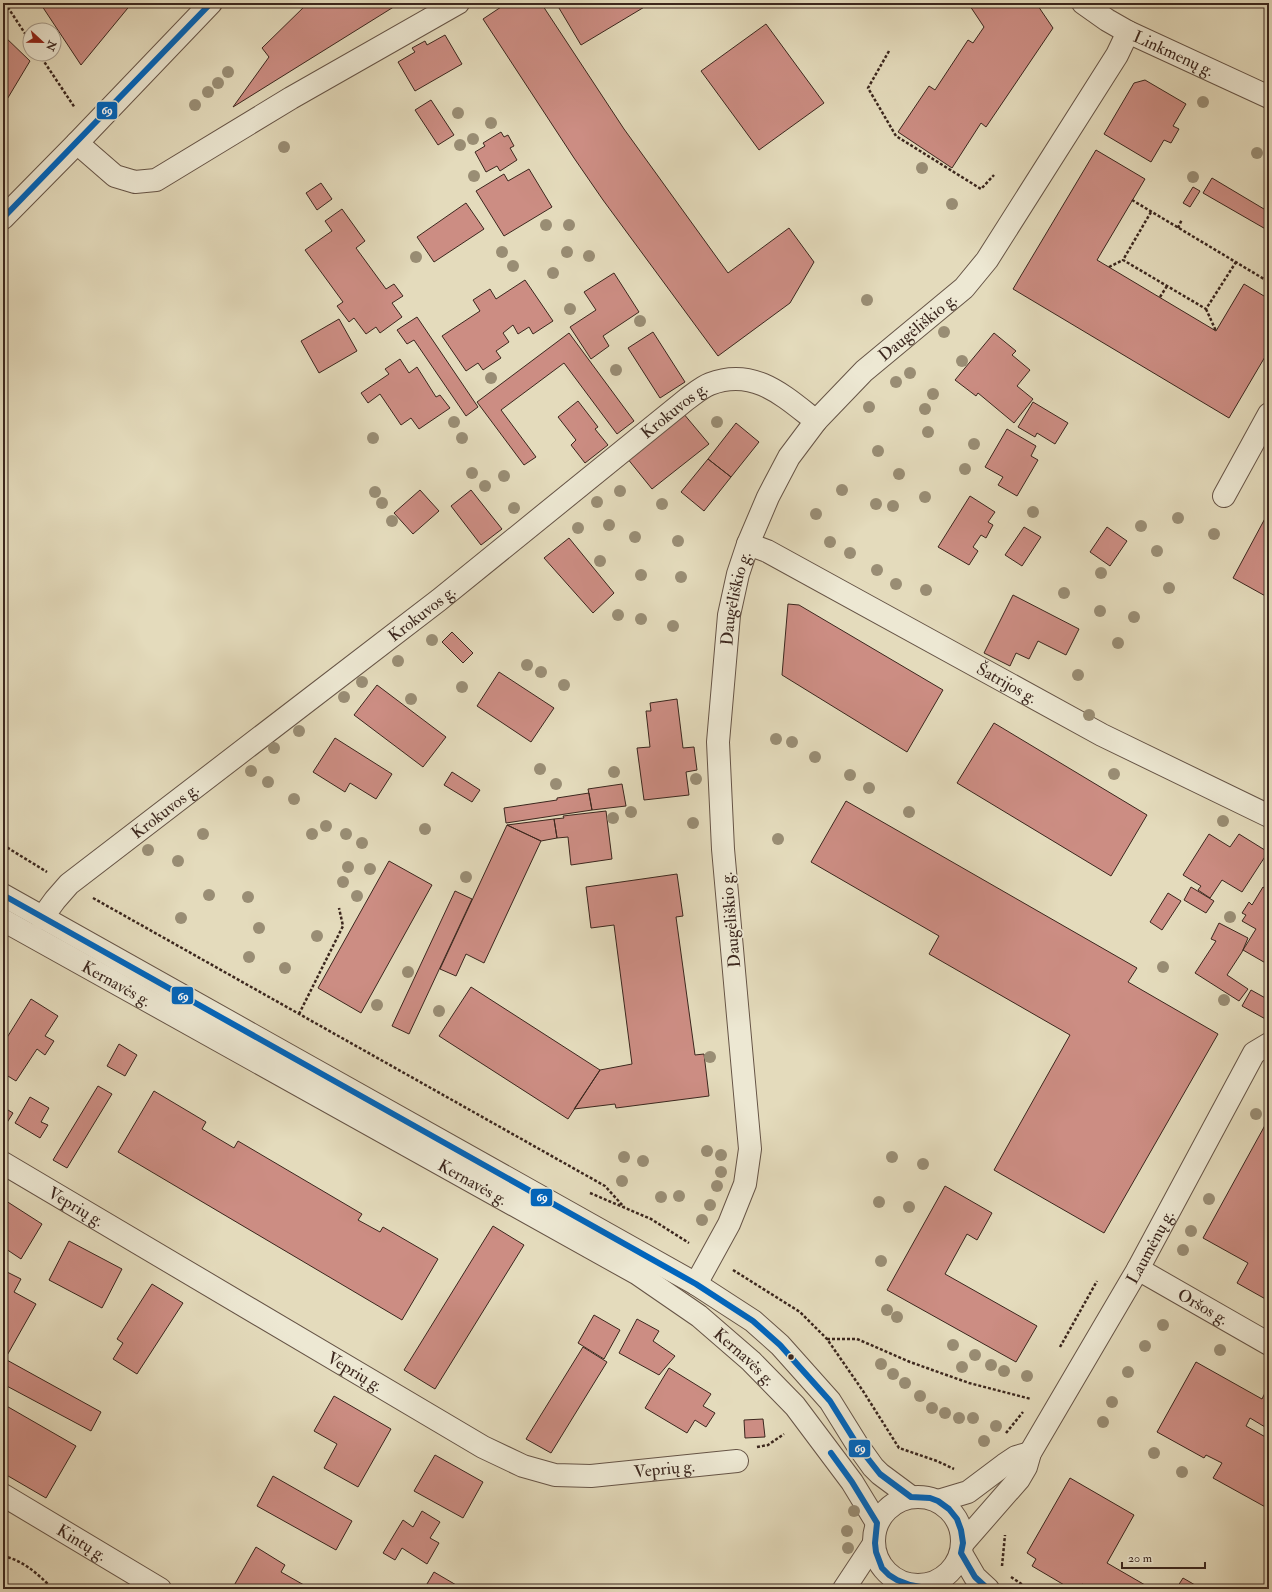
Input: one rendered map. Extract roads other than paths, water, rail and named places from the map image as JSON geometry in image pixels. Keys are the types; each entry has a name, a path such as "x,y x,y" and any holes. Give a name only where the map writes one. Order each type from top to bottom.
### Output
{"street":[{"path":"5,214 83,137 211,3"},
{"path":"83,137 115,176 135,182 156,180 291,98 458,3"},
{"name":"Linkmenų g.","path":"1083,3 1107,20 1128,32 1269,97"},
{"name":"Daugėliškio g.","path":"696,1284 729,1224 745,1184 750,1148 723,849 718,742 729,615 738,574 748,544 768,497 789,457 816,421 864,371 964,288 987,260 1117,55 1128,32"},
{"name":"Krokuvos g.","path":"42,918 69,884 438,600 675,409 709,384 733,378 761,383 780,392 816,421"},
{"path":"1224,496 1269,414"},
{"name":"Šatrijos g.","path":"748,544 767,551 1102,735 1269,816"},
{"name":"Kernavės g.","path":"3,895 696,1284 753,1321 780,1345 830,1401 873,1467 880,1474 912,1497"},
{"name":"Kernavės g.","path":"4,923 638,1274 699,1316 751,1361 795,1406 852,1482 877,1523"},
{"name":"Laumėnų g.","path":"962,1548 1019,1479 1026,1467 1030,1453 1138,1268 1254,1053 1269,1044"},
{"name":"Veprių g.","path":"3,1163 463,1435 523,1466 555,1475 591,1476 737,1461"},
{"name":"Oršos g.","path":"1138,1268 1269,1344"},
{"path":"938,1501 968,1492 1016,1457 1030,1453"},
{"name":"Kintų g.","path":"3,1495 160,1589"},
{"path":"962,1548 956,1565 947,1575 936,1582 913,1587 894,1579 884,1570 877,1558 873,1545 874,1534 877,1523 883,1513 901,1500 912,1497 930,1498 938,1501 949,1509 957,1518 961,1530 962,1548 975,1577 988,1589"},
{"path":"844,1589 873,1545"}]}
